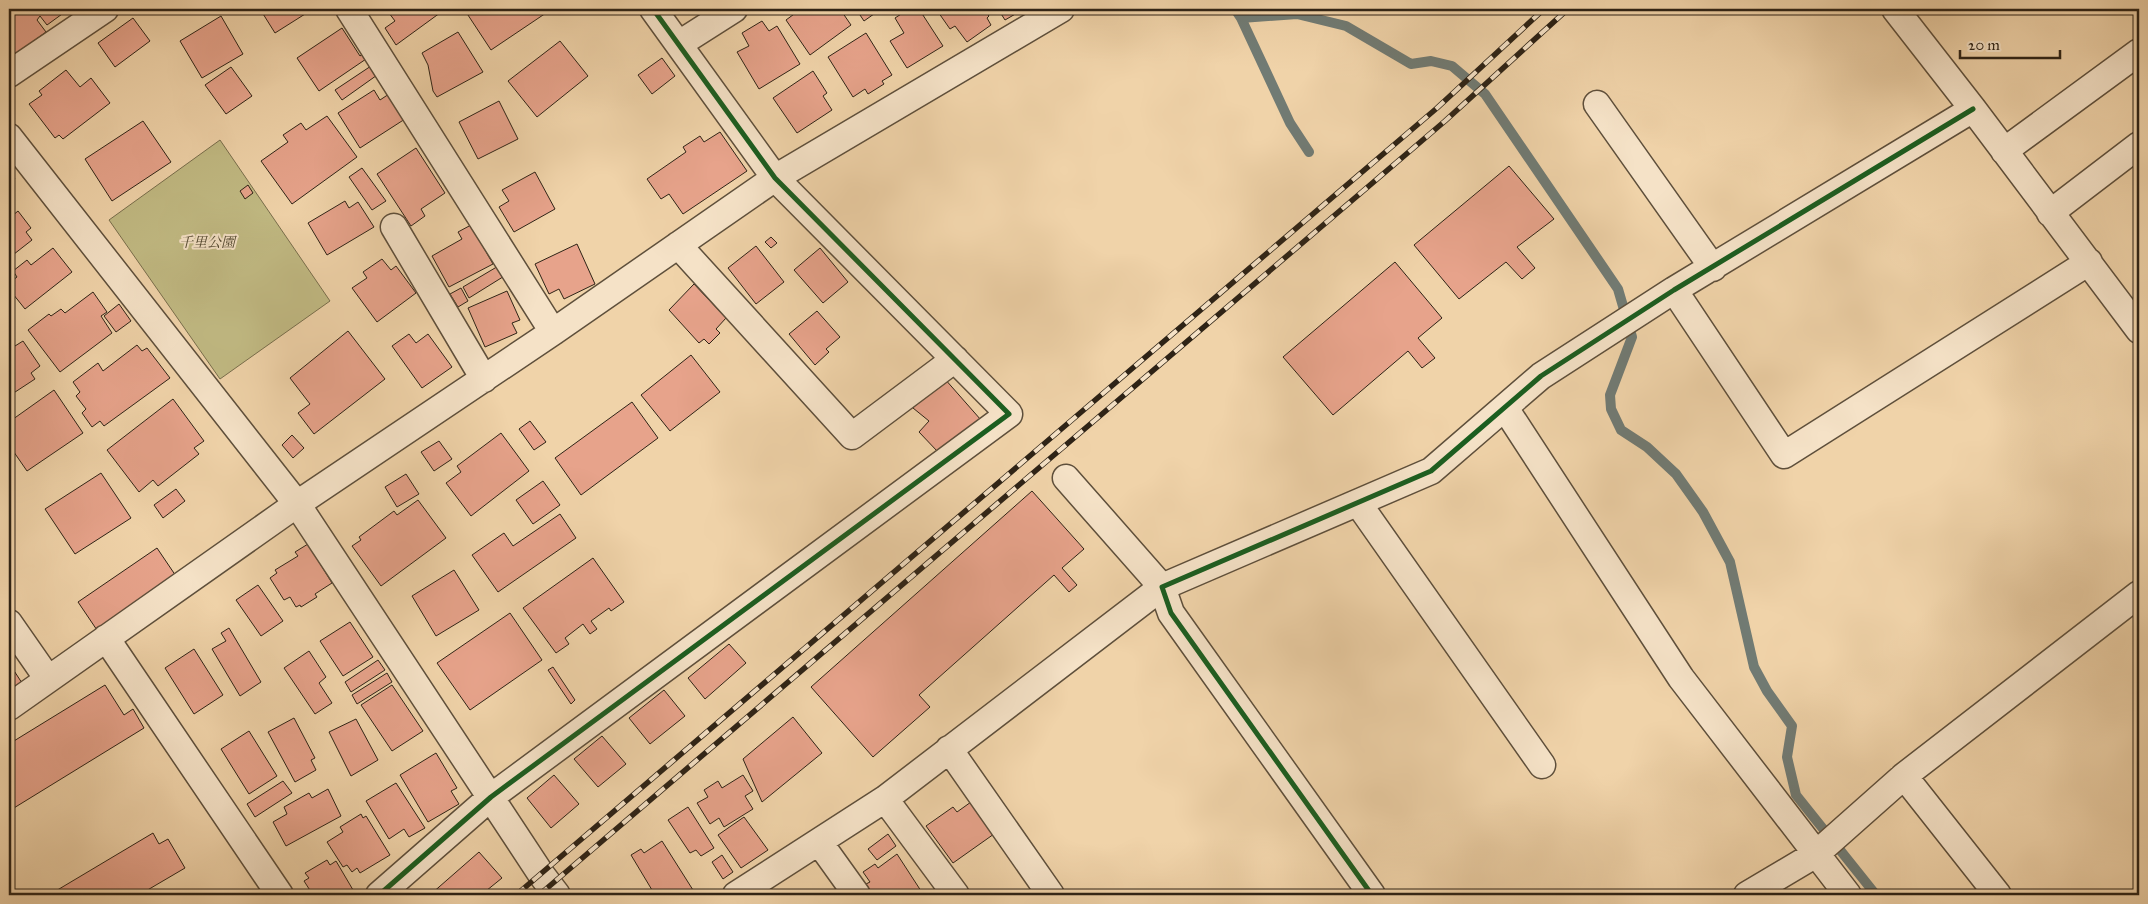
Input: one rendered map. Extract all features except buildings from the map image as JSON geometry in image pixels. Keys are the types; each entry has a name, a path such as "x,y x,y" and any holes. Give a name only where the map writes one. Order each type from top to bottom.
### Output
{"street":[{"path":"9,74 105,9"},
{"path":"349,9 554,332"},
{"path":"379,895 491,797 1010,414 775,178 653,9"},
{"path":"679,44 734,9"},
{"path":"9,707 297,504 554,332 775,178 1061,9"},
{"path":"1894,9 1973,109 2139,330"},
{"path":"2004,151 2139,52"},
{"path":"1597,104 1713,268"},
{"path":"736,895 885,799 1162,587 1431,471 1541,376 1674,290 1973,109"},
{"path":"9,137 297,504 541,874 557,895"},
{"path":"2050,213 2139,145"},
{"path":"394,227 484,379"},
{"path":"678,246 852,436 955,359"},
{"path":"1674,290 1784,455 2089,262"},
{"path":"1505,408 1681,678 1848,895"},
{"path":"1066,478 1162,587 1171,613 1372,895"},
{"path":"1358,503 1542,765"},
{"path":"1747,895 1816,854 1904,776 2139,594"},
{"path":"9,623 48,679"},
{"path":"106,638 280,895"},
{"path":"949,750 1051,895"},
{"path":"1904,776 1998,895"},
{"path":"885,799 956,895"},
{"path":"819,842 857,895"}],"green space":[{"name":"千里公園","path":"220,140 330,301 220,379 109,220"}],"waterway":[{"path":"1235,9 1241,18 1297,14 1346,26 1411,64 1431,61 1452,66 1485,94 1618,289 1632,337 1610,395 1611,409 1621,430 1647,447 1676,474 1703,512 1730,562 1754,667 1767,691 1792,726 1787,757 1796,795 1876,895"},
{"path":"1241,18 1290,123 1309,152"}],"railway":[{"path":"516,895 1437,108 1544,9"},
{"path":"539,895 1445,121 1568,9"}],"cycle path":[{"path":"379,895 491,797 1009,414 775,178 653,9"},
{"path":"1372,895 1171,613 1162,587 1431,471 1541,376 1674,290 1973,109"}]}
